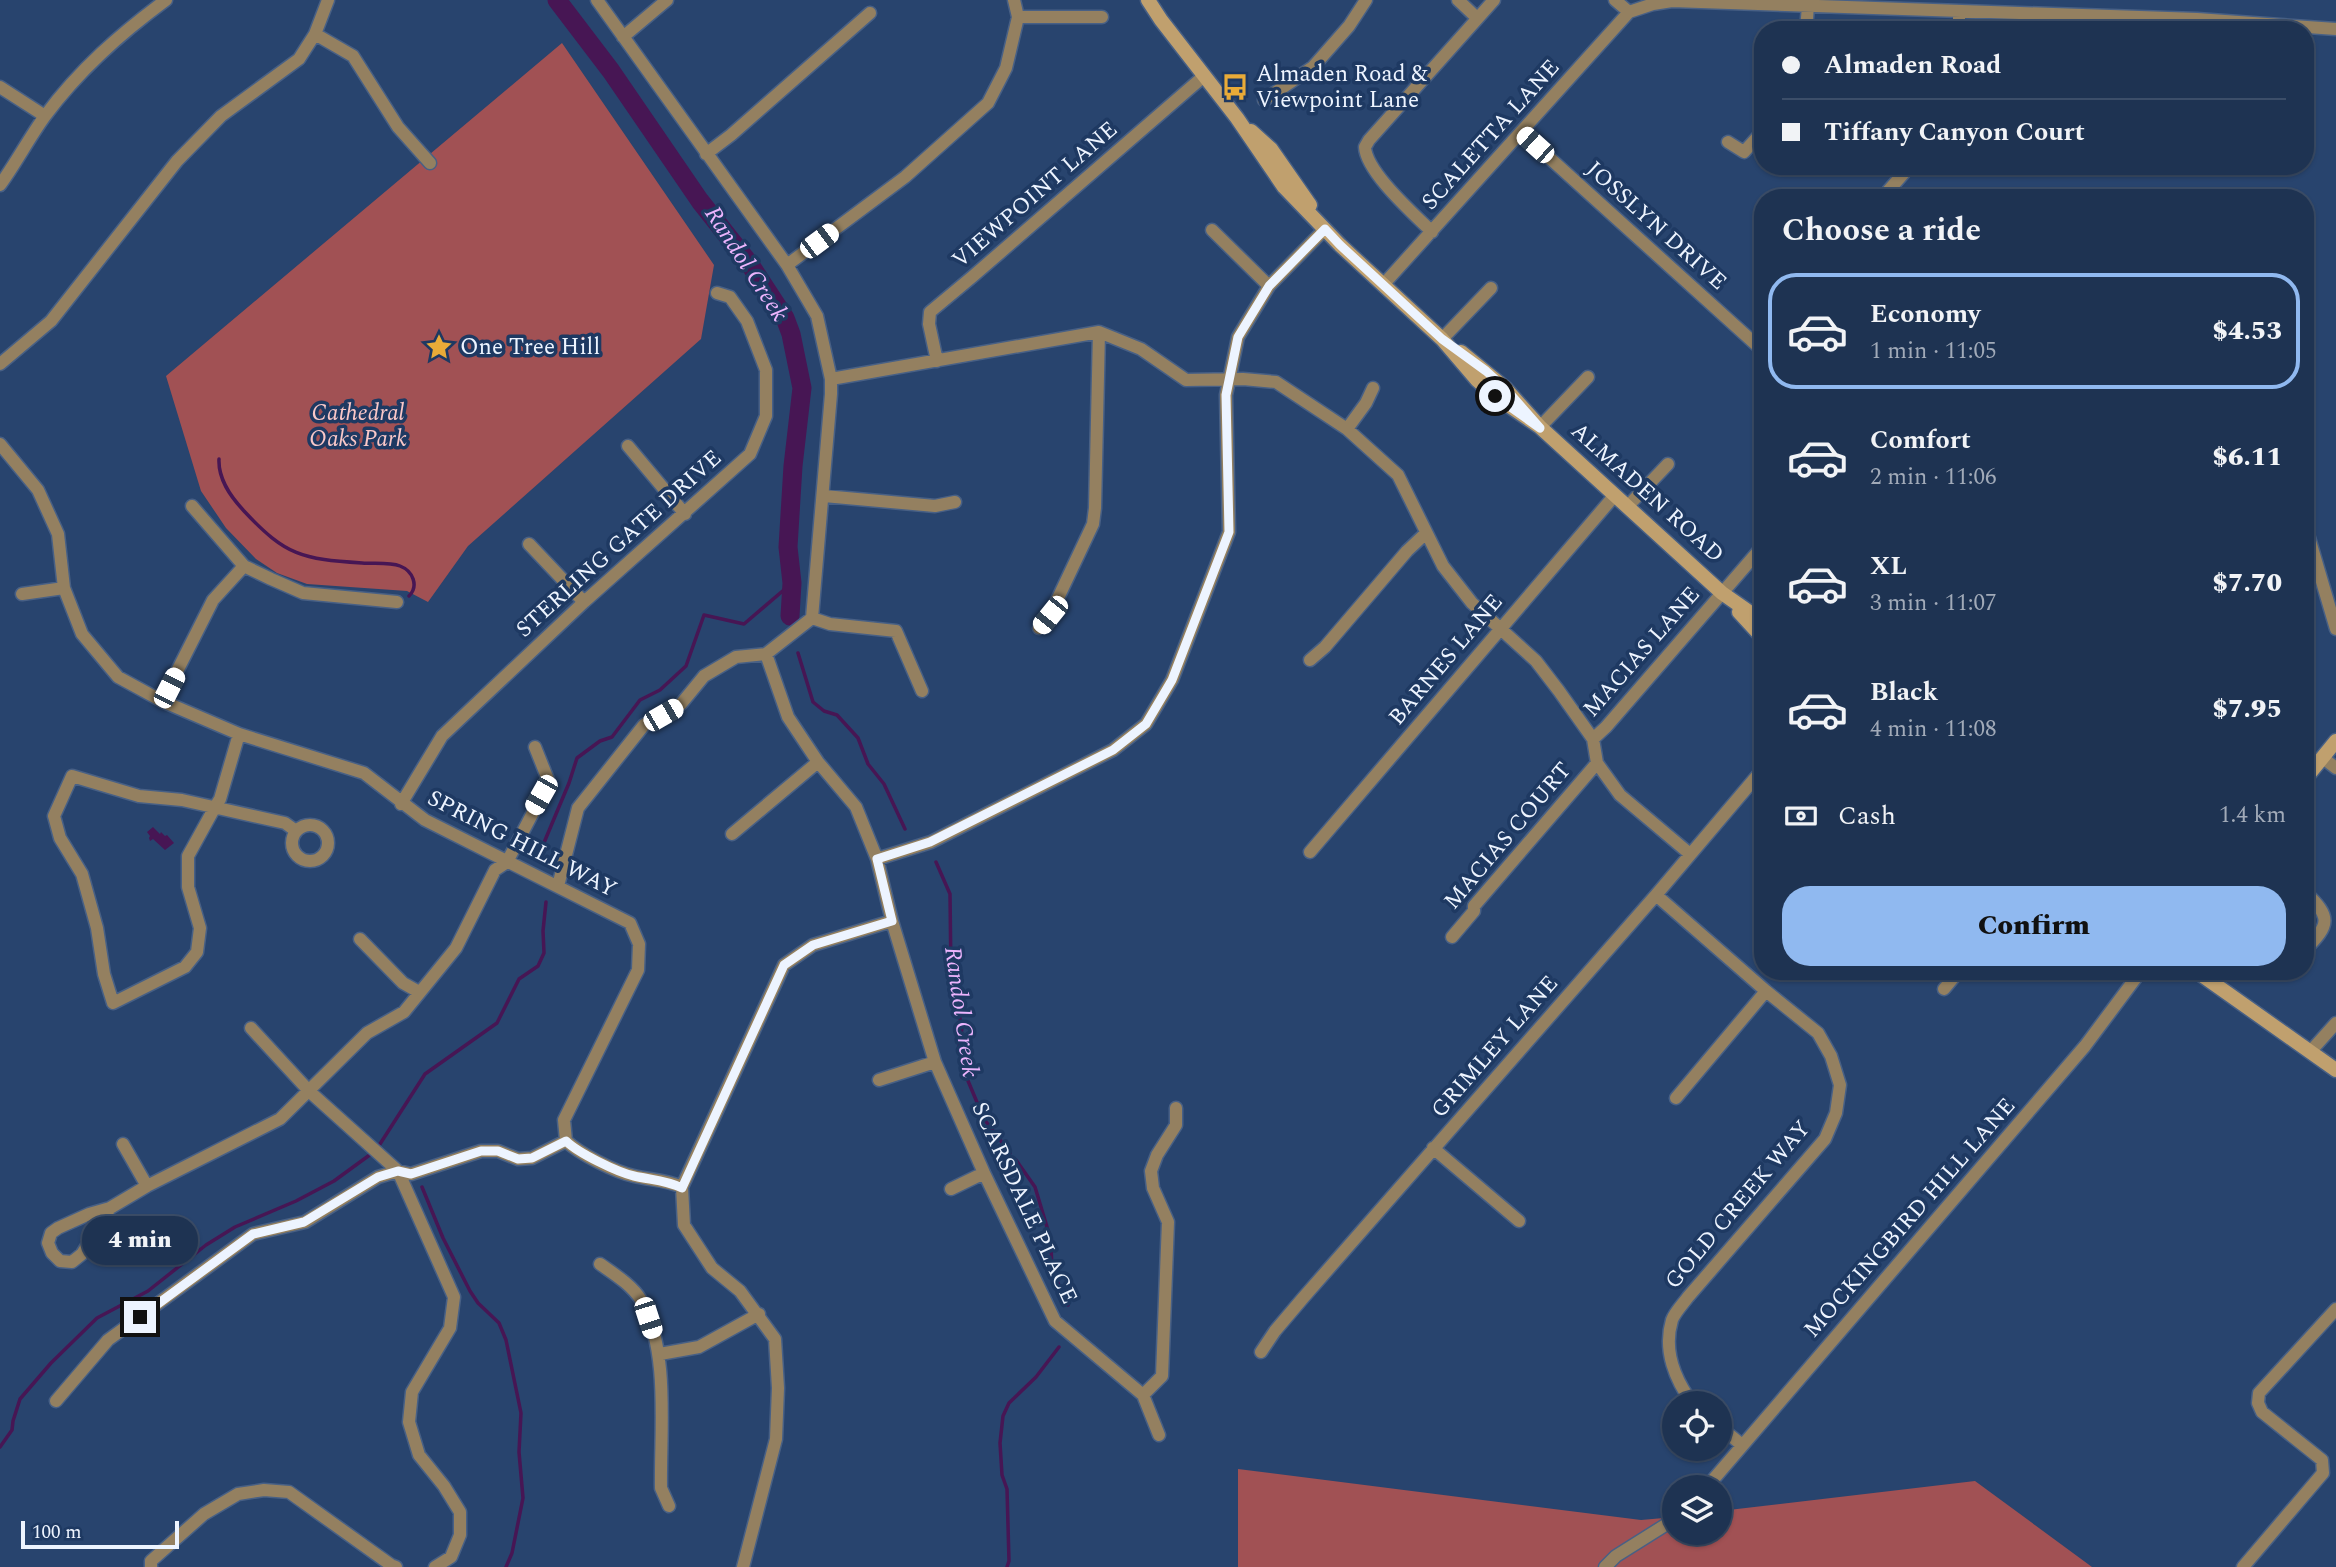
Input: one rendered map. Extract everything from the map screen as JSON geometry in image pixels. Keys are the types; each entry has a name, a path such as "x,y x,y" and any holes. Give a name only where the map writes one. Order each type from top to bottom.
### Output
{"street":[{"path":"0,185 45,116 88,65 122,32 166,0"},
{"path":"0,365 51,321 177,161 221,116 299,59 315,34 328,0"},
{"path":"558,886 578,808 644,725 681,704 704,676 736,657 766,654 812,618 830,418 831,379 817,316 787,265 597,0"},
{"path":"623,37 667,0"},
{"path":"787,265 905,177 988,103 1006,68 1018,17 1014,0"},
{"name":"ALMADEN ROAD","path":"1148,0 1237,118 1284,187 1382,285 1442,339 1505,388 1540,428 1722,593 1754,628"},
{"path":"1264,100 1313,67 1349,26 1366,0"},
{"path":"1458,0 1477,18"},
{"path":"1432,232 1391,190 1369,162 1365,147 1494,0"},
{"path":"1615,0 1629,12 1672,1 2225,21"},
{"path":"1807,21 1808,6"},
{"path":"1959,10 1959,21"},
{"name":"SCALETTA LANE","path":"1382,285 1629,12"},
{"path":"706,154 870,13"},
{"path":"1018,17 1101,17"},
{"path":"2314,27 2336,29"},
{"path":"315,34 353,56 398,127 430,163"},
{"name":"VIEWPOINT LANE","path":"937,361 929,324 930,312 1204,76"},
{"path":"0,87 45,116"},
{"name":"JOSSLYN DRIVE","path":"1522,133 1754,337"},
{"path":"1728,142 1744,152 1754,141"},
{"path":"1890,189 1902,175"},
{"path":"877,859 943,836 1113,750 1146,724 1172,680 1229,532 1226,395 1238,337 1269,286 1325,229"},
{"path":"1212,230 1269,286"},
{"path":"1442,339 1491,288"},
{"name":"STERLING GATE DRIVE","path":"401,804 442,736 584,602 750,454 766,416 766,370 747,321 730,297 718,293"},
{"path":"831,379 1099,332 1141,349 1186,380 1276,382 1347,429 1398,475 1443,566 1472,603 1536,661 1593,739 1597,763 1620,795 1690,854"},
{"path":"1039,628 1050,615 1093,524 1099,332"},
{"path":"1540,428 1588,377"},
{"path":"1347,429 1366,404 1373,388"},
{"name":"SPRING HILL WAY","path":"0,444 38,490 58,534 64,588 82,634 118,677 162,701 239,734 363,773 425,820 630,923 639,944 638,970 564,1120 566,1141"},
{"path":"628,446 685,514"},
{"path":"1627,507 1668,464"},
{"name":"BARNES LANE","path":"1310,852 1615,495"},
{"path":"824,496 935,506 955,502"},
{"path":"192,506 244,566 303,593 397,602"},
{"path":"1310,660 1325,647 1425,534"},
{"path":"529,544 584,602"},
{"path":"2314,554 2336,629"},
{"name":"MACIAS LANE","path":"1593,739 1754,556"},
{"path":"162,701 214,600 244,566"},
{"path":"22,594 64,588"},
{"name":"ALMADEN ROAD","path":"1722,593 1754,615"},
{"path":"812,618 830,624 896,631 922,691"},
{"name":"SCARSDALE PLACE","path":"766,654 788,717 818,762 856,807 877,859 892,921 935,1062 984,1173 1055,1321 1143,1395"},
{"path":"239,734 220,799 215,807 188,856 188,887 200,929 197,952 185,967 113,1003 82,874 60,838 54,816 72,776 139,796 182,800 215,807 234,813 285,823 296,831"},
{"path":"2314,768 2336,741"},
{"path":"110,1208 82,1254 72,1262 60,1261 52,1253 48,1243 51,1233 58,1228 110,1208 147,1186 280,1119 367,1033 404,1012 456,948 495,870 507,862 549,782 536,747"},
{"path":"2323,758 2336,768"},
{"path":"732,834 818,762"},
{"name":"MACIAS COURT","path":"1452,937 1474,911 1474,906 1597,763"},
{"name":"GRIMLEY LANE","path":"1261,1352 1275,1331 1754,779"},
{"name":"GOLD CREEK WAY","path":"1656,895 1754,980"},
{"path":"2314,901 2320,907 2325,921 2321,934 2314,941"},
{"path":"743,1567 776,1440 778,1388 775,1339 740,1291 712,1268 684,1225 682,1188 784,965 813,945 892,921"},
{"path":"360,939 403,983 419,992"},
{"name":"GOLD CREEK WAY","path":"1685,1391 1674,1373 1669,1347 1673,1319 1688,1297 1825,1139 1836,1113 1840,1085 1831,1056 1818,1033 1754,980"},
{"path":"1944,989 1952,980"},
{"name":"MOCKINGBIRD HILL LANE","path":"1717,1475 2085,1046 2134,980"},
{"path":"2209,980 2336,1070"},
{"path":"1676,1098 1766,990"},
{"path":"2310,1052 2336,1023"},
{"path":"251,1028 310,1092 398,1171 454,1297 450,1328 412,1392 410,1412 419,1455 444,1486 460,1512 460,1535 451,1557 435,1567"},
{"path":"879,1080 935,1062"},
{"path":"1159,1436 1143,1395 1162,1376 1164,1338 1168,1222 1153,1188 1152,1171 1157,1155 1176,1125 1176,1108"},
{"path":"56,1401 108,1340 253,1234 304,1222 378,1177 398,1171 411,1174 481,1151 498,1151 518,1159 532,1158 566,1141 575,1150 632,1176 670,1182 682,1188"},
{"path":"123,1144 147,1186"},
{"path":"1433,1148 1519,1221"},
{"path":"951,1189 984,1173"},
{"path":"600,1264 625,1282 640,1299 660,1354 661,1488 668,1506"},
{"path":"2243,1567 2323,1473 2322,1460 2262,1412 2258,1403 2259,1393 2336,1309"},
{"path":"660,1354 699,1347 759,1314"},
{"path":"1732,1437 1742,1446"},
{"path":"151,1567 151,1561 204,1514 238,1494 264,1490 289,1492 396,1567"},
{"path":"1605,1567 1616,1556 1662,1527"}],"green space":[{"name":"Cathedral Oaks Park","path":"562,43 714,265 701,339 468,546 428,602 407,591 307,584 277,573 256,559 226,528 201,491 166,376"},
{"path":"1238,1469 1641,1520 1662,1518 1662,1545 1732,1545 1732,1510 1975,1481 2092,1567 1238,1567"}],"shaded area":[{"path":"153,827 160,834 161,832 167,835 174,843 165,850 153,839 150,841 147,832"}],"waterway":[{"name":"Randol Creek","path":"557,0 611,71 700,201 749,263 785,318 802,388 793,466 788,547 792,583 790,616"},
{"path":"219,459 223,480 230,493 272,538 309,557 405,568 414,583 409,596"},
{"path":"538,857 577,758 600,741 612,737 640,700 660,690 686,666 704,615 744,624 792,583"},
{"name":"Randol Creek","path":"798,653 813,702 824,711 837,715 858,738 868,764 884,784 905,829"},
{"name":"Randol Creek","path":"936,862 950,894 951,976 962,1028 959,1047 966,1076 984,1119 1010,1153"},
{"path":"380,1144 425,1074 497,1023 519,979 538,966 544,953 546,902"},
{"path":"0,1447 12,1430 20,1399 51,1363 97,1318 148,1291 206,1245 235,1227 296,1201 334,1181 371,1154"},
{"name":"Randol Creek","path":"1016,1160 1035,1187 1050,1237"},
{"path":"422,1187 443,1238 470,1291 478,1303 499,1323 506,1340 521,1413 519,1452 523,1498 512,1553 506,1567"},
{"name":"Randol Creek","path":"1051,1246 1052,1270 1068,1305"},
{"name":"Randol Creek","path":"1007,1567 1007,1489 1002,1475 1000,1443 1003,1416 1009,1403 1036,1377 1059,1347"}],"place":[{"name":"Almaden Road & Viewpoint Lane","path":"1235,87"},
{"name":"One Tree Hill","path":"439,347"}],"route":[{"path":"140,1317 253,1234 304,1222 378,1177 398,1171 411,1174 481,1151 498,1151 518,1159 532,1158 566,1141 575,1150 632,1176 670,1182 682,1188 784,965 813,945 892,921 877,859 930,842 1113,750 1146,724 1172,680 1229,532 1226,395 1238,337 1269,286 1325,229 1442,339 1505,388 1540,428 1495,396"}]}
